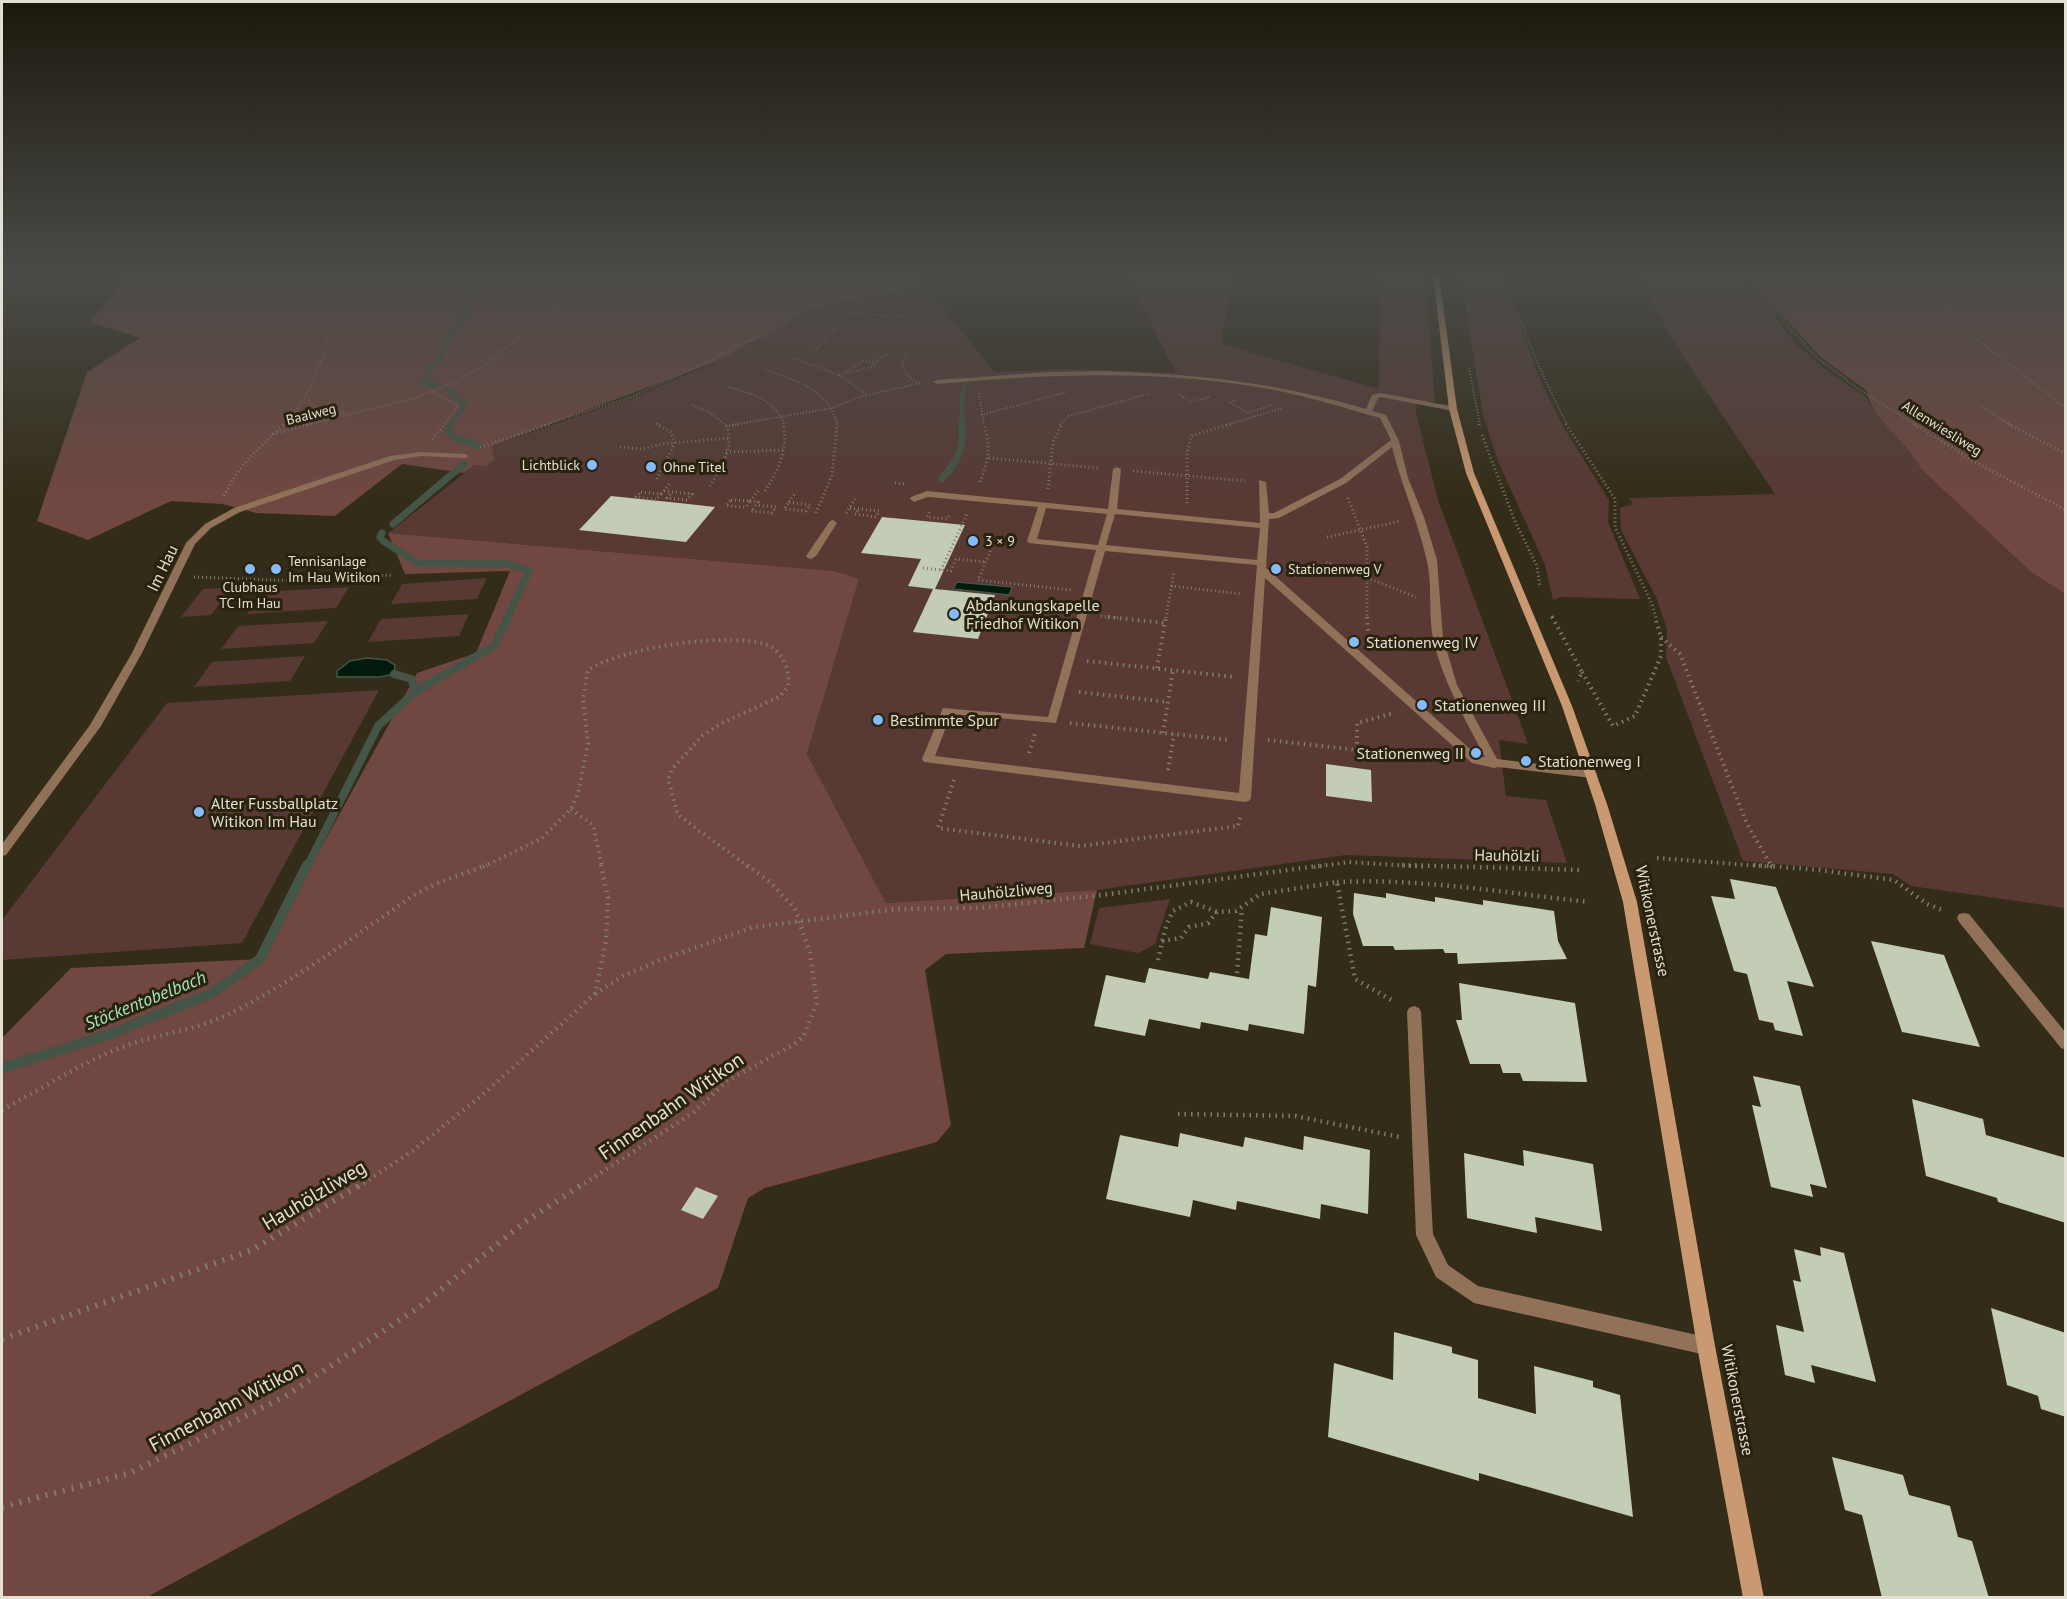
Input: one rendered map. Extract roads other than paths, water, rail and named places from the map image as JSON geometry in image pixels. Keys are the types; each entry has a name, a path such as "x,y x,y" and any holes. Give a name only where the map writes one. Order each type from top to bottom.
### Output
{"main road":[{"name":"Witikonerstrasse","path":"1446,350 1453,409 1470,473 1567,706 1630,902 1706,1346 1754,1598"}],"street":[{"path":"937,382 1049,372 1143,374 1212,380 1271,389 1383,417 1395,441 1404,478 1420,517 1432,560 1438,638 1452,685 1494,764"},
{"path":"1368,412 1375,397 1380,395 1453,409"},
{"path":"914,499 927,495 1184,518 1265,521 1343,481 1395,441"},
{"name":"Im Hau","path":"2,852 95,726 137,653 191,543 208,526 237,510 370,465 420,454 465,456"},
{"path":"1117,470 1112,512 1052,721 947,710 928,759 1245,798 1265,521 1262,482"},
{"path":"1043,505 1032,541 1262,566 1476,760 1590,774"},
{"path":"811,556 833,523"},
{"path":"1964,918 2066,1044"},
{"path":"1414,1012 1425,1235 1442,1271 1474,1294 1706,1346"}],"waterway":[{"name":"Stöckentobelbach","path":"438,385 422,384 428,375 426,369 438,363 444,350"},
{"path":"942,479 952,466 961,447 962,399 965,384"},
{"name":"Stöckentobelbach","path":"446,389 466,405 450,425"},
{"name":"Stöckentobelbach","path":"451,424 448,430 453,437 479,446"},
{"name":"Stöckentobelbach","path":"393,524 464,464"},
{"name":"Stöckentobelbach","path":"382,533 380,537 383,541 418,563 508,564 529,571 507,618"},
{"name":"Stöckentobelbach","path":"416,691 494,646 508,617"},
{"path":"394,674 411,679 416,691"},
{"name":"Stöckentobelbach","path":"307,867 378,726 416,691"},
{"name":"Stöckentobelbach","path":"2,1068 110,1034 212,993 260,959 307,865"}],"place":[{"name":"Lichtblick","path":"592,465"},
{"name":"Ohne Titel","path":"651,467"},
{"name":"3 × 9","path":"973,541"},
{"name":"Clubhaus TC Im Hau","path":"250,569"},
{"name":"Tennisanlage Im Hau Witikon","path":"276,569"},
{"name":"Stationenweg V","path":"1276,569"},
{"name":"Abdankungskapelle Friedhof Witikon","path":"954,614"},
{"name":"Stationenweg IV","path":"1354,642"},
{"name":"Stationenweg III","path":"1422,705"},
{"name":"Bestimmte Spur","path":"878,720"},
{"name":"Stationenweg II","path":"1476,753"},
{"name":"Stationenweg I","path":"1526,761"},
{"name":"Alter Fussballplatz Witikon Im Hau","path":"199,812"}]}
